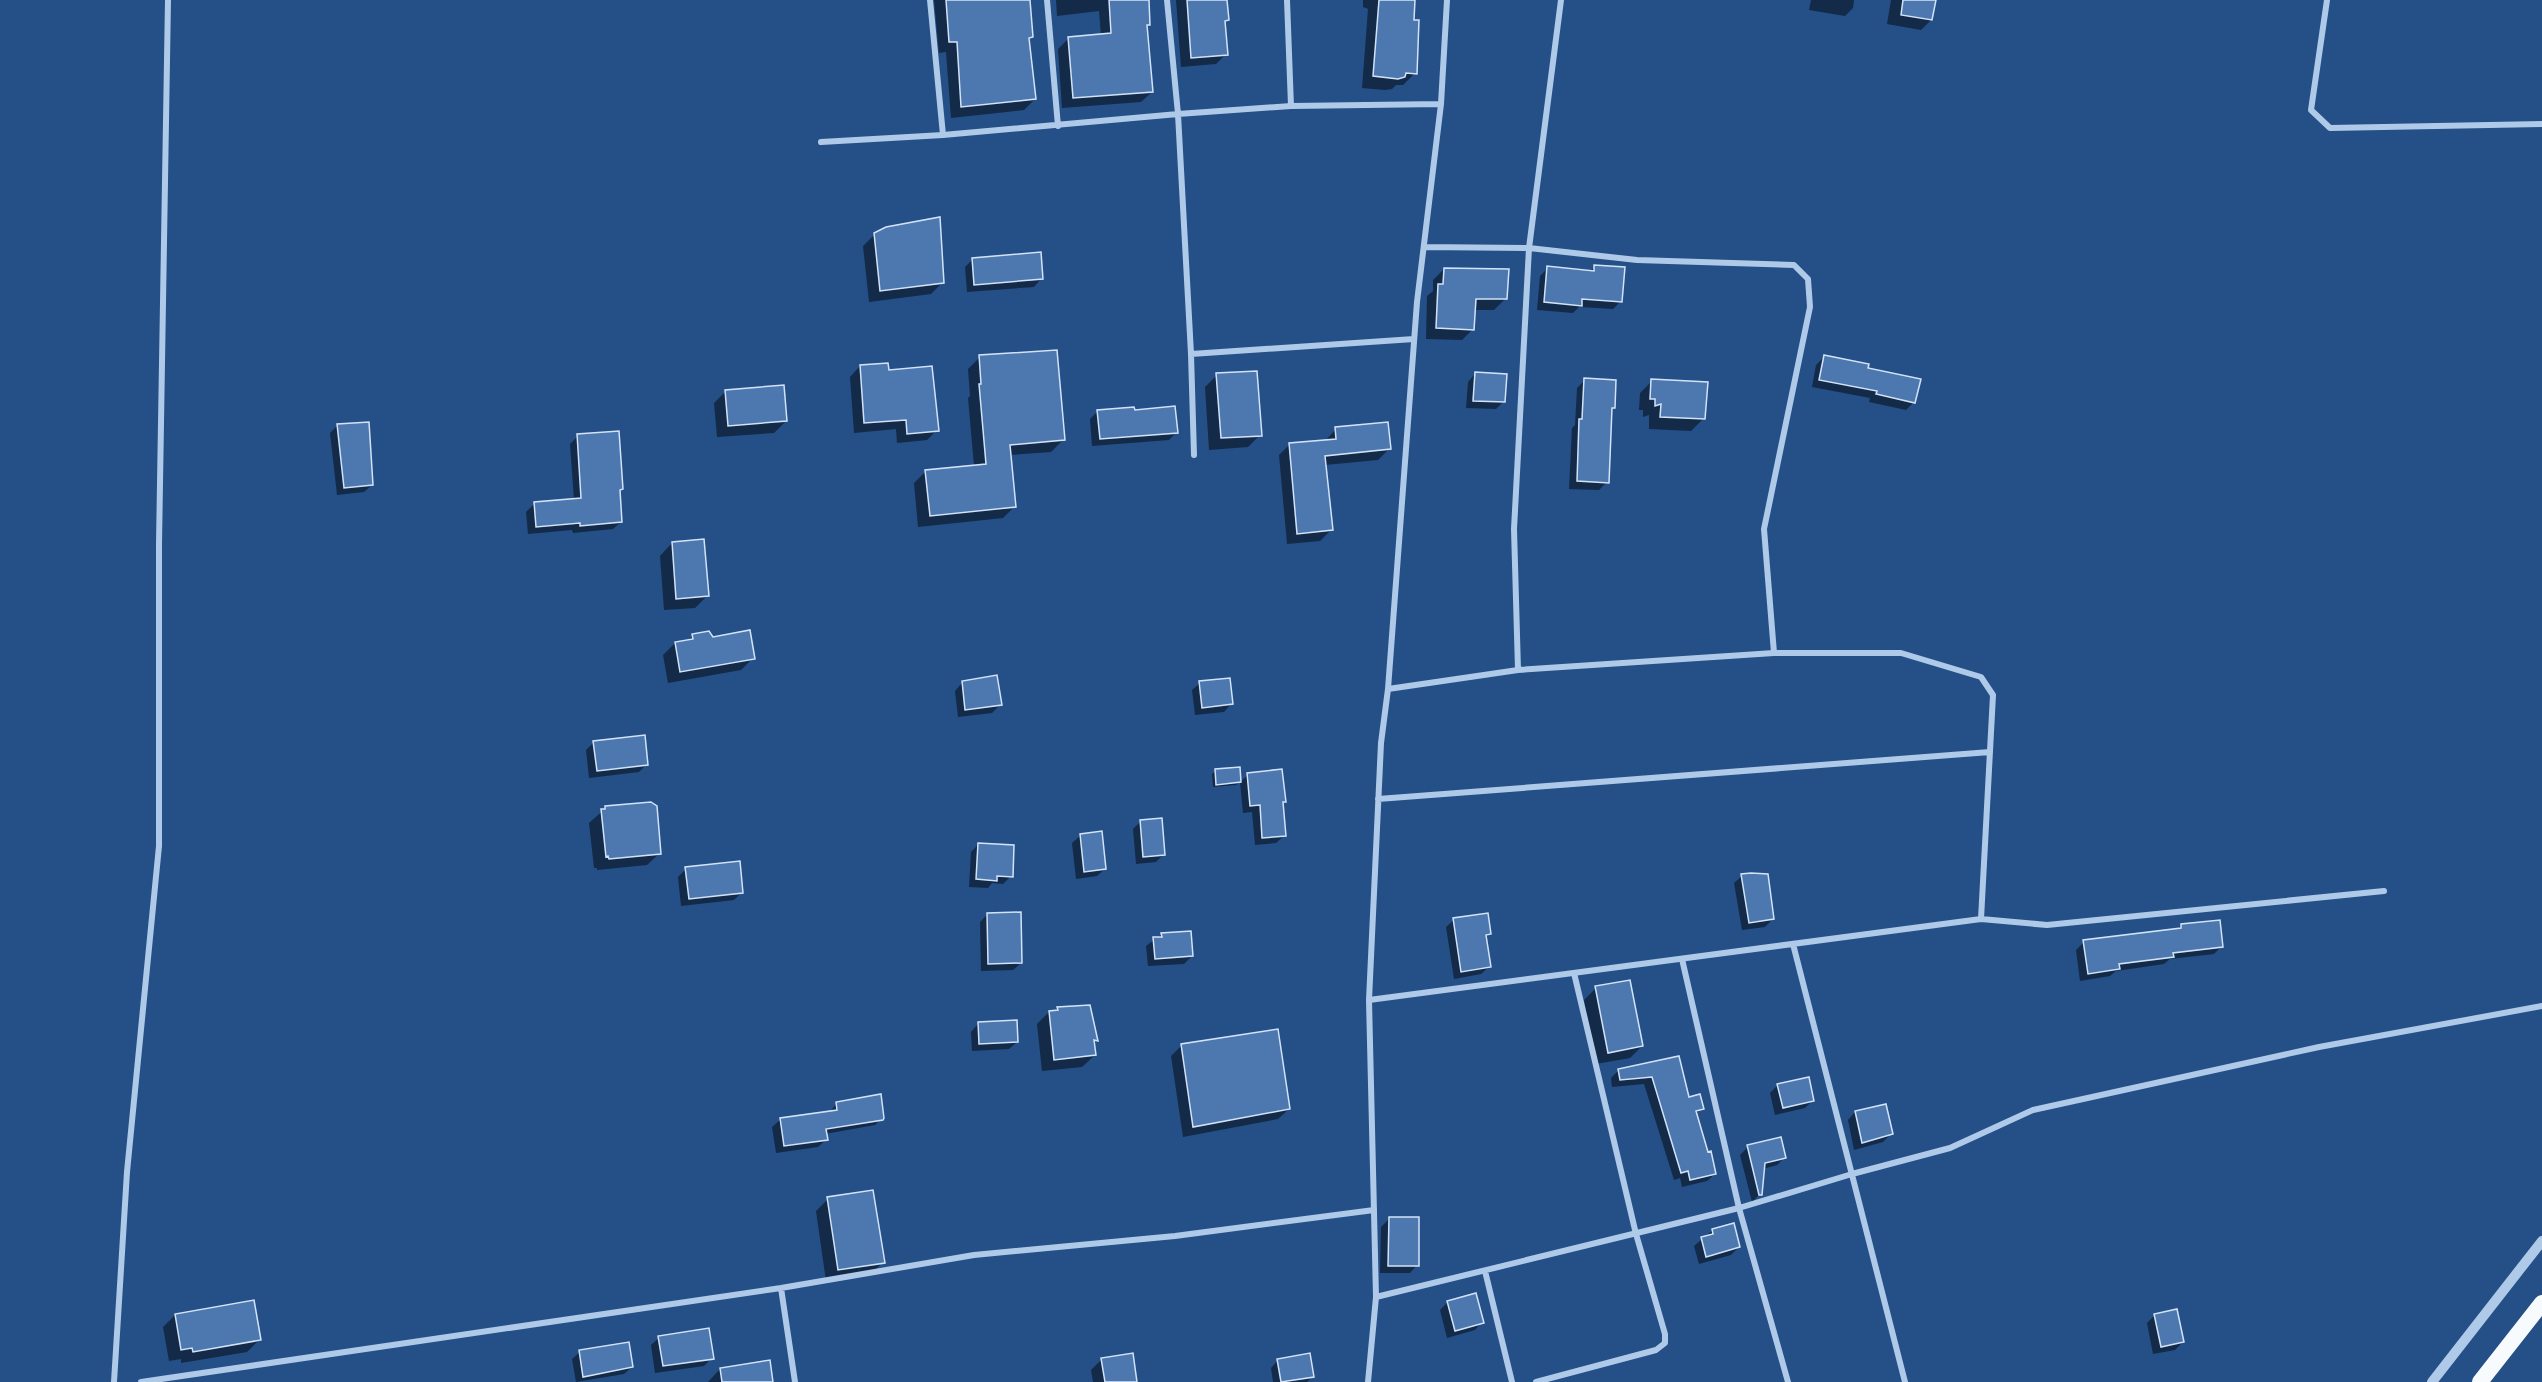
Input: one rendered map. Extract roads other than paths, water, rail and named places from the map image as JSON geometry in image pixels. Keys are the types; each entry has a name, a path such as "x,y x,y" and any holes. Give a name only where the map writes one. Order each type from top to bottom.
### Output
{"highway":[{"path":"2480,1382 2542,1303"}],"street":[{"path":"114,1382 127,1172 159,846 159,544 168,0"},
{"path":"930,0 943,135"},
{"path":"1047,0 1058,126"},
{"path":"1167,0 1178,114 1194,455"},
{"path":"1287,0 1291,106"},
{"path":"1368,1382 1376,1297 1369,1000 1381,743 1388,689 1414,339 1441,104 1447,0"},
{"path":"1518,670 1514,529 1529,248 1561,0"},
{"path":"2327,0 2311,110 2330,128 2542,124"},
{"path":"821,142 943,135 1291,106 1441,104"},
{"path":"1424,247 1529,248 1637,260 1794,265 1808,279 1810,307 1764,529 1774,653"},
{"path":"1191,354 1414,339"},
{"path":"1388,689 1518,670 1774,653 1901,652 1981,676 1993,695 1981,919"},
{"path":"1378,799 1990,752"},
{"path":"1369,1000 1981,919 2047,925 2384,891"},
{"path":"1793,944 1905,1382"},
{"path":"1682,959 1739,1208 1788,1382"},
{"path":"1536,1382 1656,1350 1665,1343 1665,1334 1636,1234 1574,973"},
{"path":"1376,1297 1739,1208 1950,1148 2033,1110 2319,1047 2542,1006"},
{"path":"141,1382 781,1288 974,1255 1175,1236 1374,1210"},
{"path":"2432,1382 2542,1241"},
{"path":"1485,1271 1512,1382"},
{"path":"781,1288 795,1382"}]}
